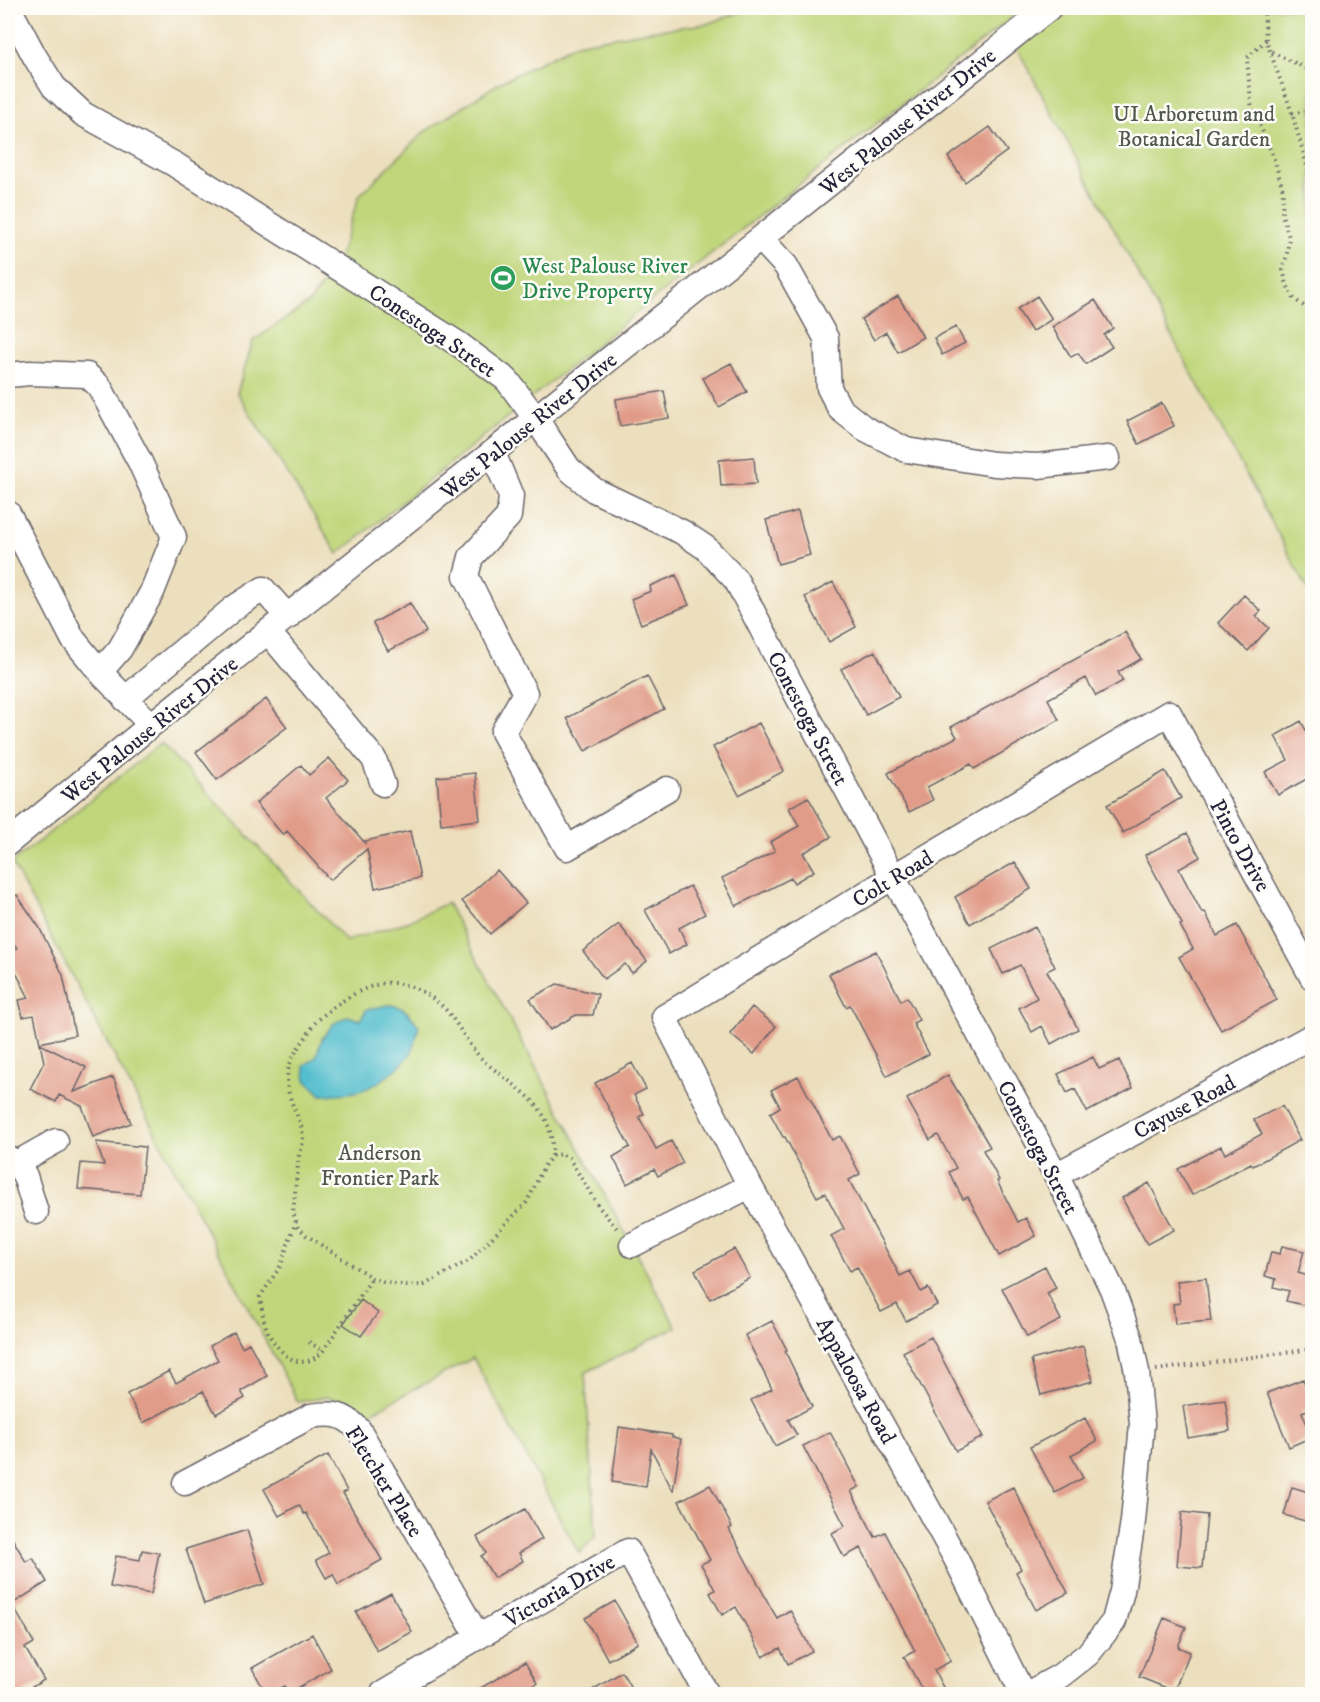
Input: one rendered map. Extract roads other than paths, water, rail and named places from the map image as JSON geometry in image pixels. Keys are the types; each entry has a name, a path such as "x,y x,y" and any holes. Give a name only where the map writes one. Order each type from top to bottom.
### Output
{"street":[{"name":"Conestoga Street","path":"9,8 54,87 83,114 174,164 460,345 507,380 569,469 594,490 682,532 706,548 736,580 893,877 1056,1175 1112,1289 1130,1338 1137,1372 1143,1424 1133,1521 1122,1591 1114,1621 1088,1654 1060,1676 1025,1695"},
{"name":"West Palouse River Drive","path":"8,843 151,725 1049,8"},
{"path":"761,239 786,266 826,338 829,388 840,409 864,428 906,450 994,464 1038,466 1108,458"},
{"path":"8,375 30,373 87,375 99,386 140,462 174,537 152,592 120,649 100,672"},
{"path":"493,453 511,496 509,516 471,557 466,576 525,693 503,732 567,848 667,789"},
{"path":"8,513 73,639 100,672 151,725"},
{"path":"125,699 235,607 263,589 288,617"},
{"path":"269,633 374,759 383,784"},
{"name":"Colt Road","path":"689,1066 664,1017 893,877 1169,713"},
{"name":"Pinto Drive","path":"1169,713 1312,976"},
{"name":"Cayuse Road","path":"1056,1175 1312,1036"},
{"name":"Appaloosa Road","path":"689,1066 750,1186 956,1559 1025,1695"},
{"path":"36,1212 25,1176 12,1160 56,1141"},
{"path":"632,1245 750,1186"},
{"name":"Fletcher Place","path":"185,1483 311,1416 339,1415 359,1430 478,1636"},
{"name":"Victoria Drive","path":"382,1695 478,1636 628,1551 707,1695"}],"water":[{"path":"389,1005 403,1009 419,1026 410,1055 395,1070 368,1088 352,1093 321,1095 306,1080 304,1066 316,1057 322,1039 333,1024 348,1016 360,1020 367,1009"}],"place":[{"name":"West Palouse River Drive Property","path":"503,278"}],"park label":[{"name":"UI Arboretum and Botanical Garden","path":"1194,126"},
{"name":"Anderson Frontier Park","path":"380,1164"}]}
